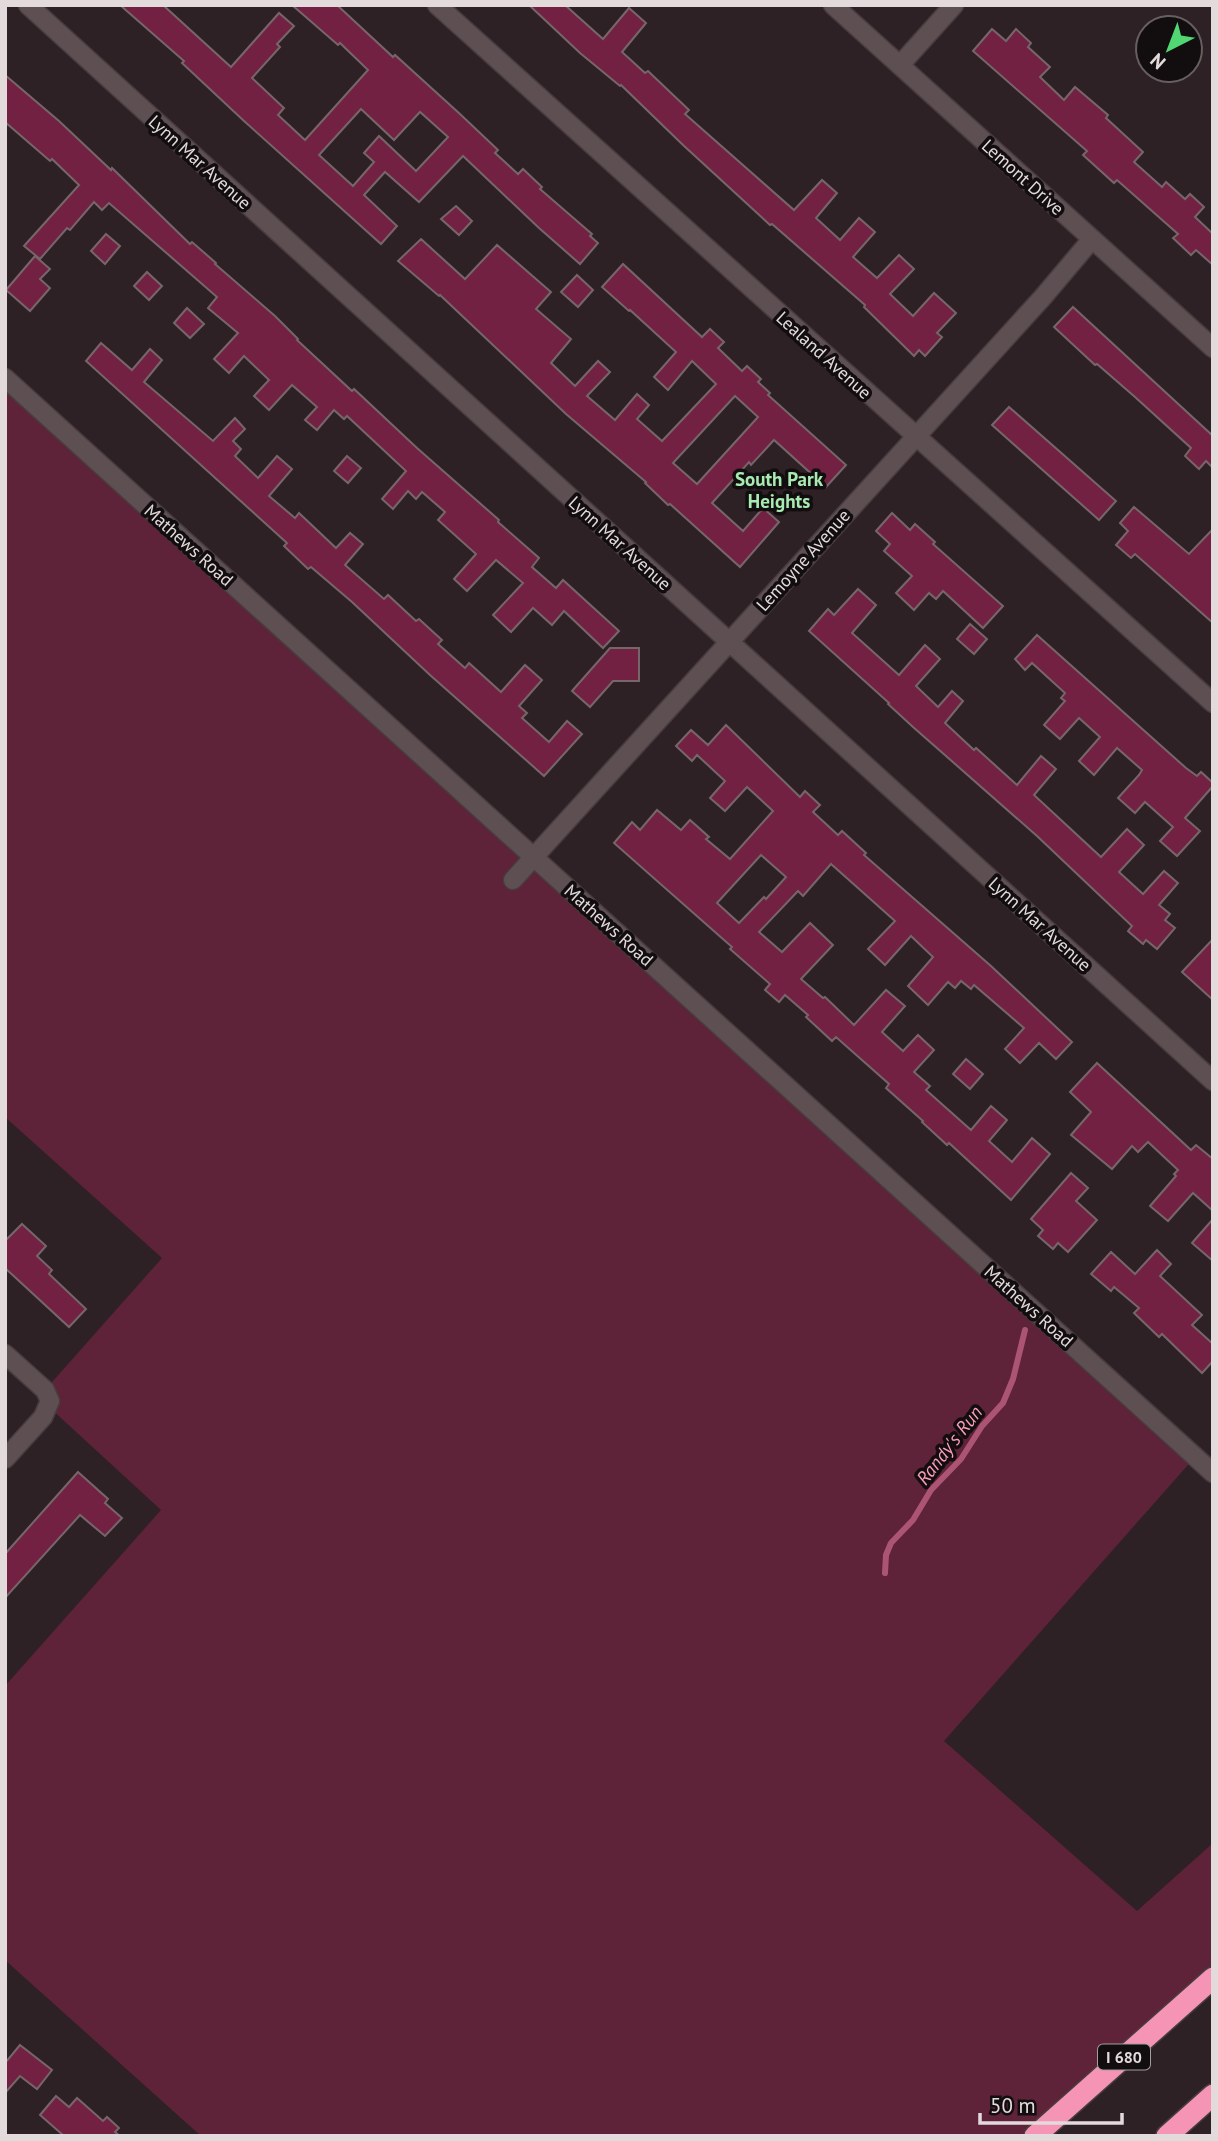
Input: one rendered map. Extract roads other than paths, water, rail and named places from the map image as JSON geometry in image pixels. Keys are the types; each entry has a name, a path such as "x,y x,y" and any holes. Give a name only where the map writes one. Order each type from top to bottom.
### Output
{"highway":[{"name":"I 680","path":"1035,2136 1213,1979"},
{"path":"1167,2136 1213,2095"}],"street":[{"name":"Lynn Mar Avenue","path":"28,5 1213,1080"},
{"name":"Lealand Avenue","path":"437,5 1213,703"},
{"name":"Lemont Drive","path":"833,5 1213,348"},
{"path":"900,65 954,5"},
{"name":"Lemoyne Avenue","path":"513,880 1043,297 1092,239"},
{"name":"Mathews Road","path":"5,378 1213,1473"},
{"path":"5,1354 45,1390 50,1401 43,1417 5,1459"}],"waterway":[{"name":"Randy's Run","path":"885,1573 886,1555 891,1543 913,1520 931,1490 961,1459 982,1426 1003,1403 1013,1379 1025,1330"}],"district":[{"name":"South Park Heights","path":"779,490"}]}
